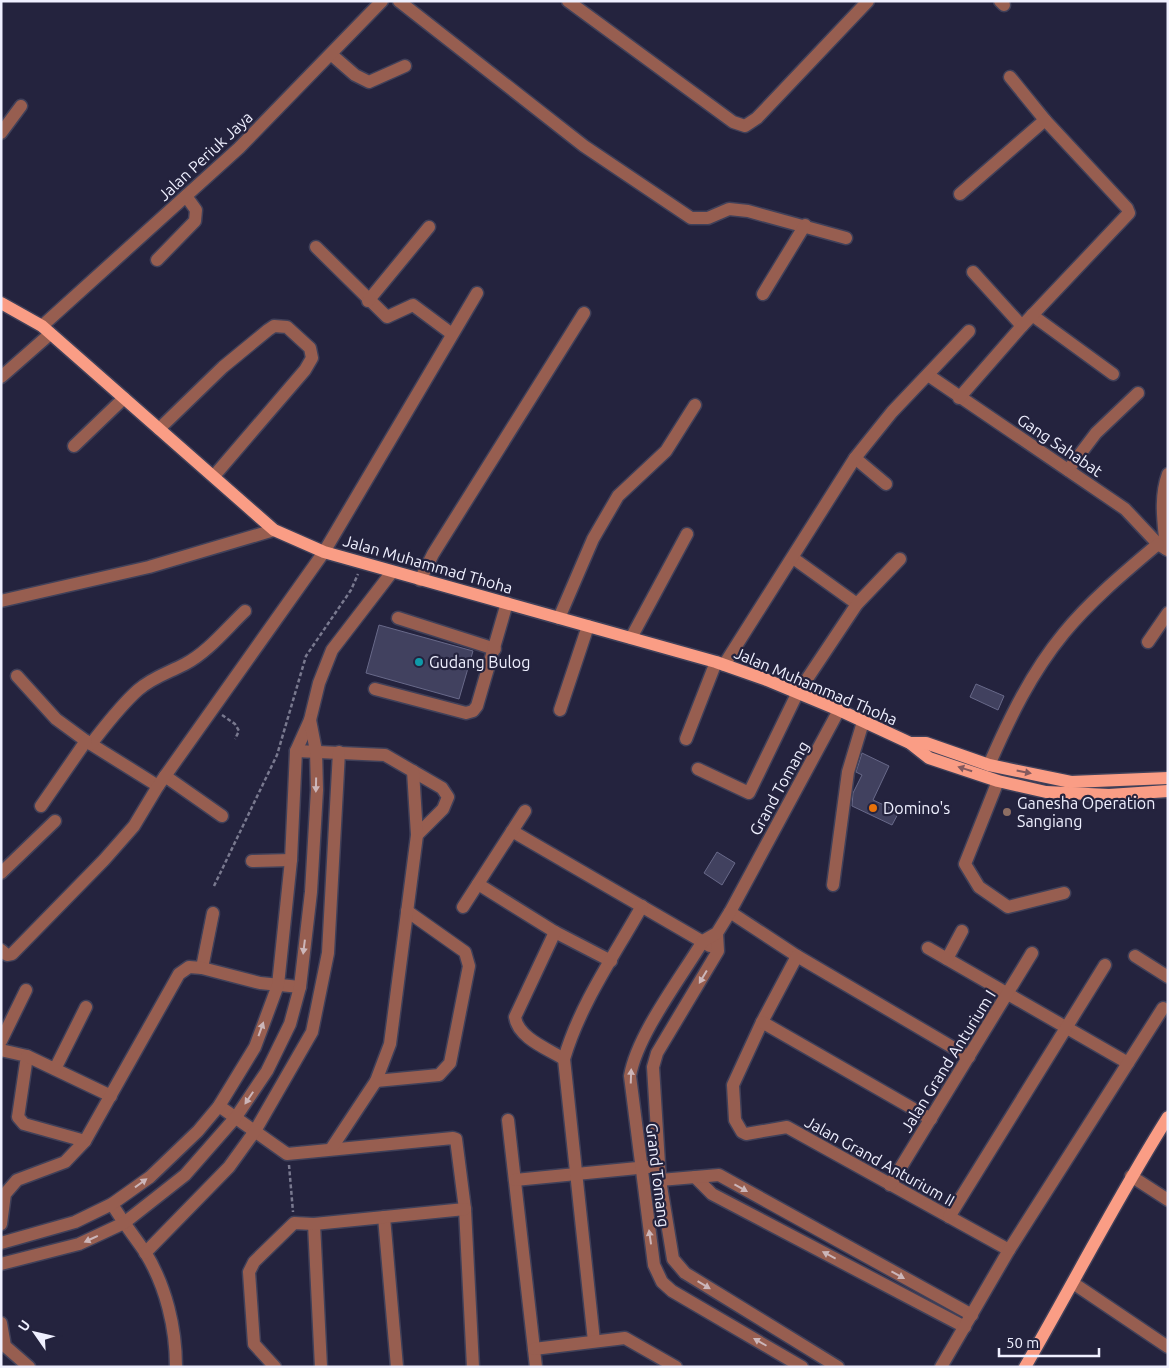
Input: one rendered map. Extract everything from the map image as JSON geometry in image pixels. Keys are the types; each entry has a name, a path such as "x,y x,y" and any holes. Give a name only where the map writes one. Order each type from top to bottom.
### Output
{"main road":[{"name":"Jalan Muhammad Thoha","path":"1,303 46,330 274,530 324,552 720,663 839,710 910,743 929,758 998,780 1046,792 1109,795 1168,791"},
{"name":"Jalan Muhammad Thoha","path":"910,743 926,743 989,765 1072,782 1168,778"},
{"path":"1027,1366 1131,1176 1168,1117"}],"street":[{"path":"398,1 584,146 691,218 708,218 729,209 748,211 805,225 846,238"},
{"path":"568,1 733,122 745,126 757,118 868,1"},
{"name":"Jalan Periuk Jaya","path":"1,377 46,330 239,148 332,55 381,2"},
{"path":"332,55 355,75 369,82 405,66"},
{"path":"959,398 1032,315 1129,213 1127,208 1045,120 1010,77"},
{"path":"1,133 21,106"},
{"path":"960,194 1045,120"},
{"path":"157,260 195,221 196,210 186,196"},
{"path":"763,294 805,225"},
{"path":"368,301 429,227"},
{"path":"316,248 368,301 387,317 413,305 452,334"},
{"path":"973,272 1022,326"},
{"path":"1,950 7,955 12,954 104,860 134,826 162,781 324,552 478,293"},
{"path":"420,580 438,546 584,313"},
{"path":"1032,315 1113,374"},
{"path":"159,429 223,367 268,330 274,326 287,327 310,348 312,358 305,370 214,476"},
{"path":"686,739 720,663 793,558 855,458 892,412 969,330"},
{"name":"Gang Sahabat","path":"928,375 959,398 1125,509 1164,548"},
{"path":"1068,470 1096,433 1138,393"},
{"path":"74,446 124,398"},
{"path":"559,618 592,540 618,496 666,451 695,405"},
{"path":"855,458 886,484"},
{"path":"989,765 1026,687 1064,633 1107,588 1164,548 1163,486 1168,474"},
{"path":"1,601 149,567 274,530"},
{"path":"631,638 687,534"},
{"path":"793,558 856,604"},
{"path":"698,769 748,793 797,694 856,604 900,559"},
{"path":"1,1230 2,1243 75,1222 112,1204 150,1176 198,1131 219,1106 255,1047 278,985 292,860 296,750 310,720 319,683 332,650 392,572"},
{"path":"375,689 466,713 473,711 477,706 507,603"},
{"path":"41,806 88,743 120,706 139,688 159,674 186,664 210,645 245,611"},
{"path":"1148,642 1168,613"},
{"path":"398,618 495,648"},
{"path":"560,710 588,626"},
{"path":"17,676 56,719 88,743 162,781 222,816"},
{"name":"Grand Tomang","path":"795,1365 672,1291 662,1282 654,1265 640,1168 630,1076 632,1062 640,1043 703,941 717,932 730,912 839,710"},
{"path":"1,1264 79,1244 124,1223 185,1175 236,1117 267,1071 290,1024 300,987 311,892 316,751 310,720"},
{"path":"833,885 848,772 863,722"},
{"path":"296,750 385,755 442,788 448,797 443,809 417,835"},
{"path":"145,1253 229,1167 255,1131 312,1032 328,952 333,894 339,752"},
{"path":"331,1150 376,1081 390,1044 417,835 413,770"},
{"path":"998,780 965,864 979,887 1008,907 1064,893"},
{"path":"463,907 525,811"},
{"path":"1,873 55,821"},
{"path":"512,831 718,951"},
{"path":"252,861 292,860"},
{"path":"478,884 555,932 611,961"},
{"path":"311,892 333,894"},
{"path":"594,1341 564,1059 570,1038 587,1000 642,906"},
{"path":"376,1081 438,1075 450,1063 469,966 465,952 407,911"},
{"path":"730,912 797,956 969,1057"},
{"path":"202,968 213,913"},
{"path":"947,959 962,930"},
{"path":"555,932 515,1017 516,1024 523,1033 564,1059"},
{"path":"717,932 718,951"},
{"path":"928,948 1128,1063"},
{"name":"Grand Tomang","path":"718,951 657,1053 653,1067 658,1166 673,1260 685,1273 838,1367"},
{"name":"Jalan Grand Anturium I","path":"890,1185 1032,953"},
{"name":"Jalan Grand Anturium II","path":"797,956 762,1022 733,1085 735,1120 742,1132 746,1134 787,1127 1010,1250"},
{"path":"1135,956 1168,977"},
{"path":"949,1217 1105,965"},
{"path":"1,1224 5,1194 16,1180 65,1162 85,1140 178,974 189,967 202,968 278,985 300,987"},
{"path":"1,1041 26,990"},
{"path":"55,1069 86,1007"},
{"path":"941,1367 1010,1250 1163,1008"},
{"path":"762,1022 931,1119"},
{"path":"290,1024 312,1032"},
{"path":"1,1050 27,1056 111,1096"},
{"path":"27,1056 18,1116 24,1124 85,1140"},
{"path":"219,1106 287,1154 456,1139 465,1208 473,1367"},
{"path":"508,1120 536,1367"},
{"path":"515,1180 658,1166"},
{"path":"660,1180 719,1175 972,1315"},
{"path":"712,1194 719,1175"},
{"path":"1131,1176 1168,1200"},
{"path":"696,1177 712,1194 965,1327"},
{"path":"112,1204 145,1253 162,1286 176,1344 176,1367"},
{"path":"275,1367 254,1344 249,1272 254,1262 294,1223 314,1224 465,1208"},
{"path":"384,1217 397,1367"},
{"path":"314,1224 321,1367"},
{"path":"860,1271 867,1257"},
{"path":"1073,1283 1168,1347"},
{"path":"1,1323 5,1346 29,1367"},
{"path":"534,1349 620,1338 629,1339 676,1367"},
{"path":"795,1365 802,1344"}],"path":[{"path":"214,886 277,755 306,656 350,590 363,564"},
{"path":"212,709 235,724 240,731 235,739"},
{"path":"287,1154 294,1223"}],"building":[{"name":"Gudang Bulog","path":"379,625 473,651 459,699 366,673"},
{"path":"976,684 1004,696 998,710 970,697"},
{"path":"862,753 889,766 873,800 899,812 892,825 852,806 853,793 862,775 856,772"},
{"path":"717,852 735,863 722,885 704,873"}],"place":[{"name":"Gudang Bulog","path":"419,662"},
{"name":"Domino's","path":"873,808"},
{"name":"Ganesha Operation Sangiang","path":"1007,812"}]}
